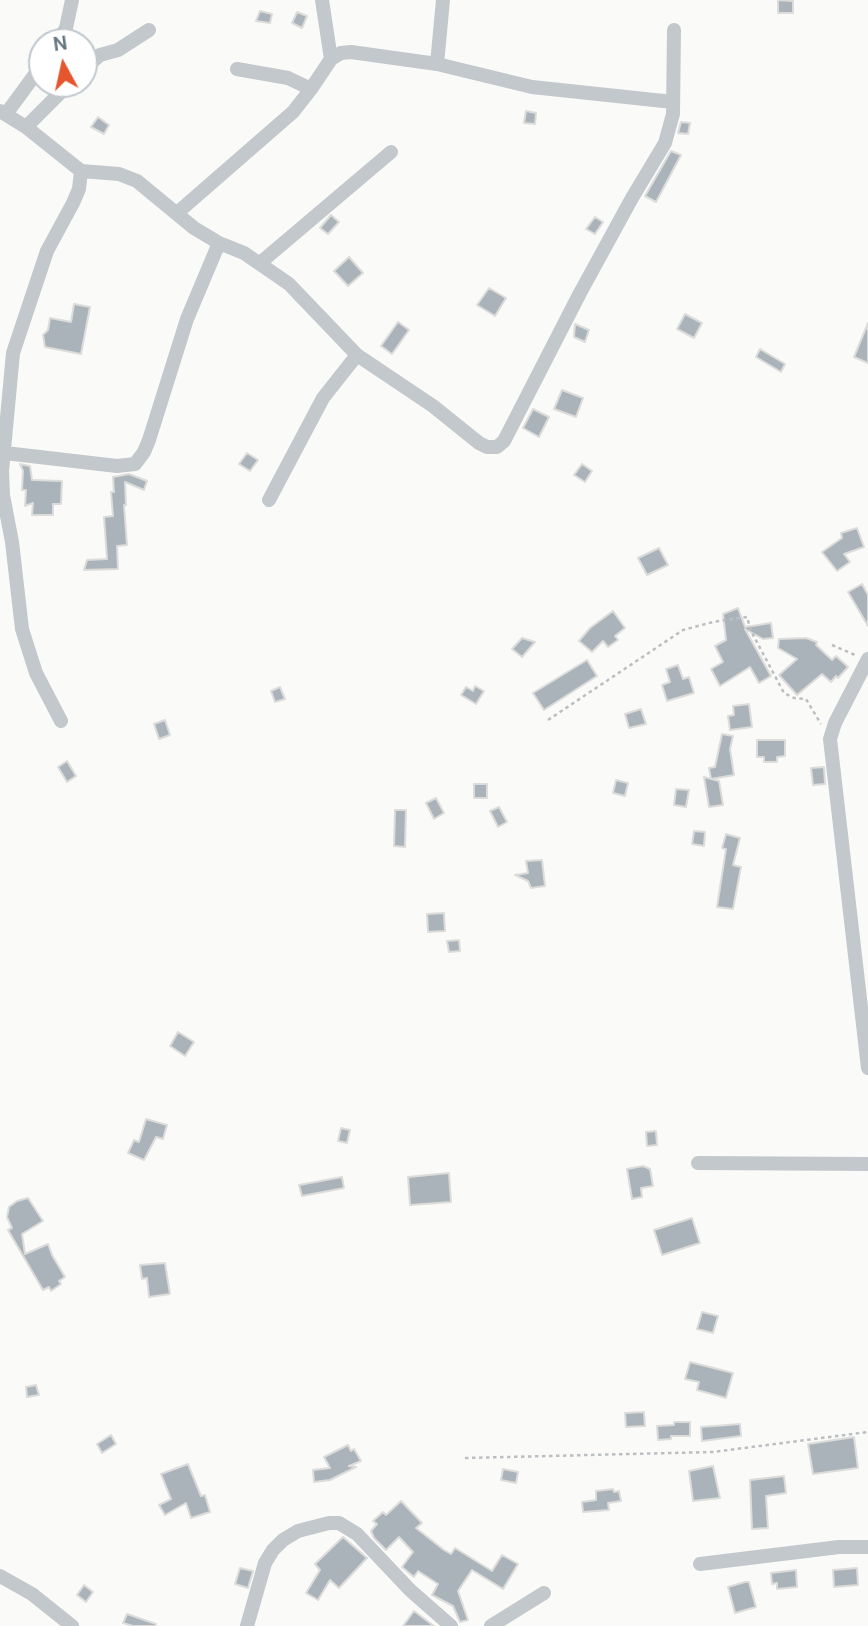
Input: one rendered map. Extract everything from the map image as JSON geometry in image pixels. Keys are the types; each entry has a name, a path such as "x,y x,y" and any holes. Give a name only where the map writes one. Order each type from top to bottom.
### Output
{"street":[{"path":"66,28 72,0"},
{"path":"322,0 331,59"},
{"path":"437,64 443,0"},
{"path":"98,57 118,50 149,30"},
{"path":"28,82 3,112 81,171 119,174 137,181 194,228 260,263 303,296 358,355 433,406 479,443 487,447 497,447 504,441 580,293 665,143 674,102 674,30"},
{"path":"177,213 293,112 331,59 341,53 351,51 437,64 532,87 674,102"},
{"path":"237,69 288,78 311,89"},
{"path":"26,127 55,98"},
{"path":"260,263 391,152"},
{"path":"61,721 36,673 22,629 2,471 13,353 47,251 79,188 81,171"},
{"path":"5,453 117,466 129,466 140,459 152,431 187,319 219,243"},
{"path":"269,500 323,398 358,355"},
{"path":"868,659 835,723 830,739 868,1069"},
{"path":"698,1163 868,1164"},
{"path":"247,1626 264,1563 273,1550 298,1531 329,1523 340,1523 358,1534 410,1590 451,1626"},
{"path":"700,1564 839,1547 868,1547"},
{"path":"0,1576 32,1594 72,1626"},
{"path":"491,1626 544,1593"}],"path":[{"path":"548,720 683,630 747,617 751,631 784,693 794,698 806,699 830,739"},
{"path":"832,645 868,659"},
{"path":"465,1458 713,1452 868,1432"}],"building":[{"path":"778,0 793,1 793,13 778,13"},
{"path":"260,11 272,14 270,23 256,21"},
{"path":"297,12 307,16 302,28 292,23"},
{"path":"526,111 536,113 535,124 524,123"},
{"path":"98,117 109,125 104,134 91,127"},
{"path":"681,122 690,123 688,134 678,133"},
{"path":"671,151 681,155 656,202 645,196"},
{"path":"331,215 339,222 328,234 320,228"},
{"path":"595,217 603,222 595,234 586,229"},
{"path":"349,257 363,273 348,286 334,271"},
{"path":"489,288 506,298 495,316 477,305"},
{"path":"74,304 90,307 81,354 45,347 43,335 48,330 50,318 71,322"},
{"path":"685,314 702,323 694,338 677,329"},
{"path":"398,322 409,330 392,354 381,346"},
{"path":"868,323 868,363 854,357"},
{"path":"575,324 589,330 585,342 574,337"},
{"path":"760,349 785,364 781,372 756,357"},
{"path":"562,390 583,398 576,417 554,409"},
{"path":"533,409 549,417 539,437 523,428"},
{"path":"247,453 258,460 250,471 239,464"},
{"path":"20,464 30,466 32,480 62,481 61,504 53,504 53,515 32,515 33,503 25,506 26,490 22,490 23,471"},
{"path":"582,464 592,471 585,482 574,475"},
{"path":"129,474 147,481 144,490 125,482 127,545 117,546 118,569 84,570 87,560 107,559 104,517 113,516 113,477"},
{"path":"857,528 864,547 844,554 850,562 837,571 822,552 842,538 841,533"},
{"path":"659,548 668,565 647,575 638,558"},
{"path":"862,584 868,595 868,626 848,592"},
{"path":"738,608 745,627 771,623 773,638 763,639 745,629 771,676 759,683 750,667 720,686 711,669 723,662 715,646 726,640 723,614"},
{"path":"613,611 625,628 615,636 618,640 608,647 603,641 592,652 579,641 590,628"},
{"path":"522,638 535,642 522,657 512,649"},
{"path":"806,638 817,642 816,645 832,660 836,656 848,667 831,682 822,674 797,695 779,675 797,659 778,648 779,639"},
{"path":"587,660 597,676 544,710 533,693"},
{"path":"678,665 683,679 689,677 694,693 667,701 662,685 670,682 666,669"},
{"path":"475,686 484,691 476,704 461,695 466,687 473,691"},
{"path":"280,687 285,699 275,702 271,691"},
{"path":"749,704 752,727 730,730 728,716 734,715 733,706"},
{"path":"641,709 646,724 629,728 625,714"},
{"path":"165,720 170,735 159,739 154,724"},
{"path":"722,734 733,736 730,749 734,775 711,779 709,768 715,767"},
{"path":"757,740 785,740 785,756 777,757 777,762 764,762 764,757 757,757"},
{"path":"67,761 76,776 67,782 58,767"},
{"path":"824,767 825,784 813,785 811,768"},
{"path":"704,777 719,781 723,805 709,807"},
{"path":"616,780 628,783 625,796 613,793"},
{"path":"474,784 487,784 487,798 474,798"},
{"path":"676,789 689,790 686,807 674,805"},
{"path":"436,798 444,813 434,819 426,803"},
{"path":"499,807 507,822 498,827 490,811"},
{"path":"395,810 406,810 405,847 394,846"},
{"path":"694,831 705,832 704,846 692,844"},
{"path":"726,834 740,838 733,865 741,867 733,909 717,907 726,849 722,848"},
{"path":"542,860 545,886 531,888 528,881 515,875 528,873 526,861"},
{"path":"444,913 445,931 428,932 427,914"},
{"path":"459,940 460,951 449,952 447,941"},
{"path":"178,1032 194,1042 185,1056 170,1046"},
{"path":"146,1119 167,1125 163,1139 156,1137 144,1160 128,1153 134,1140 139,1142"},
{"path":"341,1128 350,1130 347,1143 338,1141"},
{"path":"656,1131 657,1145 647,1146 646,1132"},
{"path":"643,1166 650,1169 653,1186 641,1188 642,1197 632,1199 627,1169"},
{"path":"449,1173 451,1202 410,1205 408,1177"},
{"path":"342,1177 344,1188 302,1196 299,1185"},
{"path":"28,1198 43,1221 22,1234 25,1254 48,1244 65,1277 59,1281 61,1284 51,1291 49,1287 43,1290 8,1230 12,1228 7,1217 9,1207"},
{"path":"692,1218 700,1243 662,1255 654,1230"},
{"path":"165,1263 170,1294 149,1297 147,1278 142,1279 140,1265"},
{"path":"702,1312 718,1316 713,1333 697,1329"},
{"path":"690,1362 733,1373 726,1398 697,1390 699,1382 685,1379"},
{"path":"36,1385 39,1395 27,1397 26,1387"},
{"path":"644,1412 645,1426 626,1427 625,1413"},
{"path":"674,1422 690,1422 690,1436 671,1436 671,1439 658,1440 657,1426 674,1425"},
{"path":"740,1424 741,1436 702,1441 701,1427"},
{"path":"111,1435 116,1444 102,1453 97,1444"},
{"path":"854,1437 858,1468 813,1474 808,1444"},
{"path":"348,1445 351,1451 354,1449 361,1461 349,1466 356,1467 330,1480 314,1482 313,1470 330,1468 324,1457"},
{"path":"188,1464 201,1496 205,1495 210,1512 191,1518 186,1503 165,1515 159,1505 171,1499 161,1474"},
{"path":"713,1466 720,1498 693,1501 689,1471"},
{"path":"503,1469 518,1472 516,1483 501,1480"},
{"path":"784,1476 786,1493 766,1496 768,1528 752,1529 750,1480"},
{"path":"613,1489 614,1492 619,1491 621,1501 608,1503 609,1510 583,1512 582,1502 596,1500 596,1491"},
{"path":"401,1501 422,1523 416,1528 451,1554 455,1548 492,1571 502,1555 518,1564 503,1589 472,1570 458,1591 468,1620 460,1622 453,1606 432,1595 438,1584 418,1571 414,1577 402,1567 413,1552 399,1537 386,1550 374,1538 371,1531 377,1524 373,1521 383,1512 386,1515"},
{"path":"343,1537 367,1558 339,1588 330,1580 318,1600 306,1593 320,1570 315,1564"},
{"path":"240,1568 253,1571 248,1588 235,1584"},
{"path":"857,1568 858,1585 834,1587 833,1570"},
{"path":"796,1570 797,1587 777,1589 777,1583 772,1584 771,1573"},
{"path":"749,1582 756,1607 735,1613 728,1587"},
{"path":"84,1585 93,1592 86,1602 77,1595"},
{"path":"414,1611 434,1626 403,1626"},
{"path":"127,1614 156,1624 133,1626 123,1623"}]}
